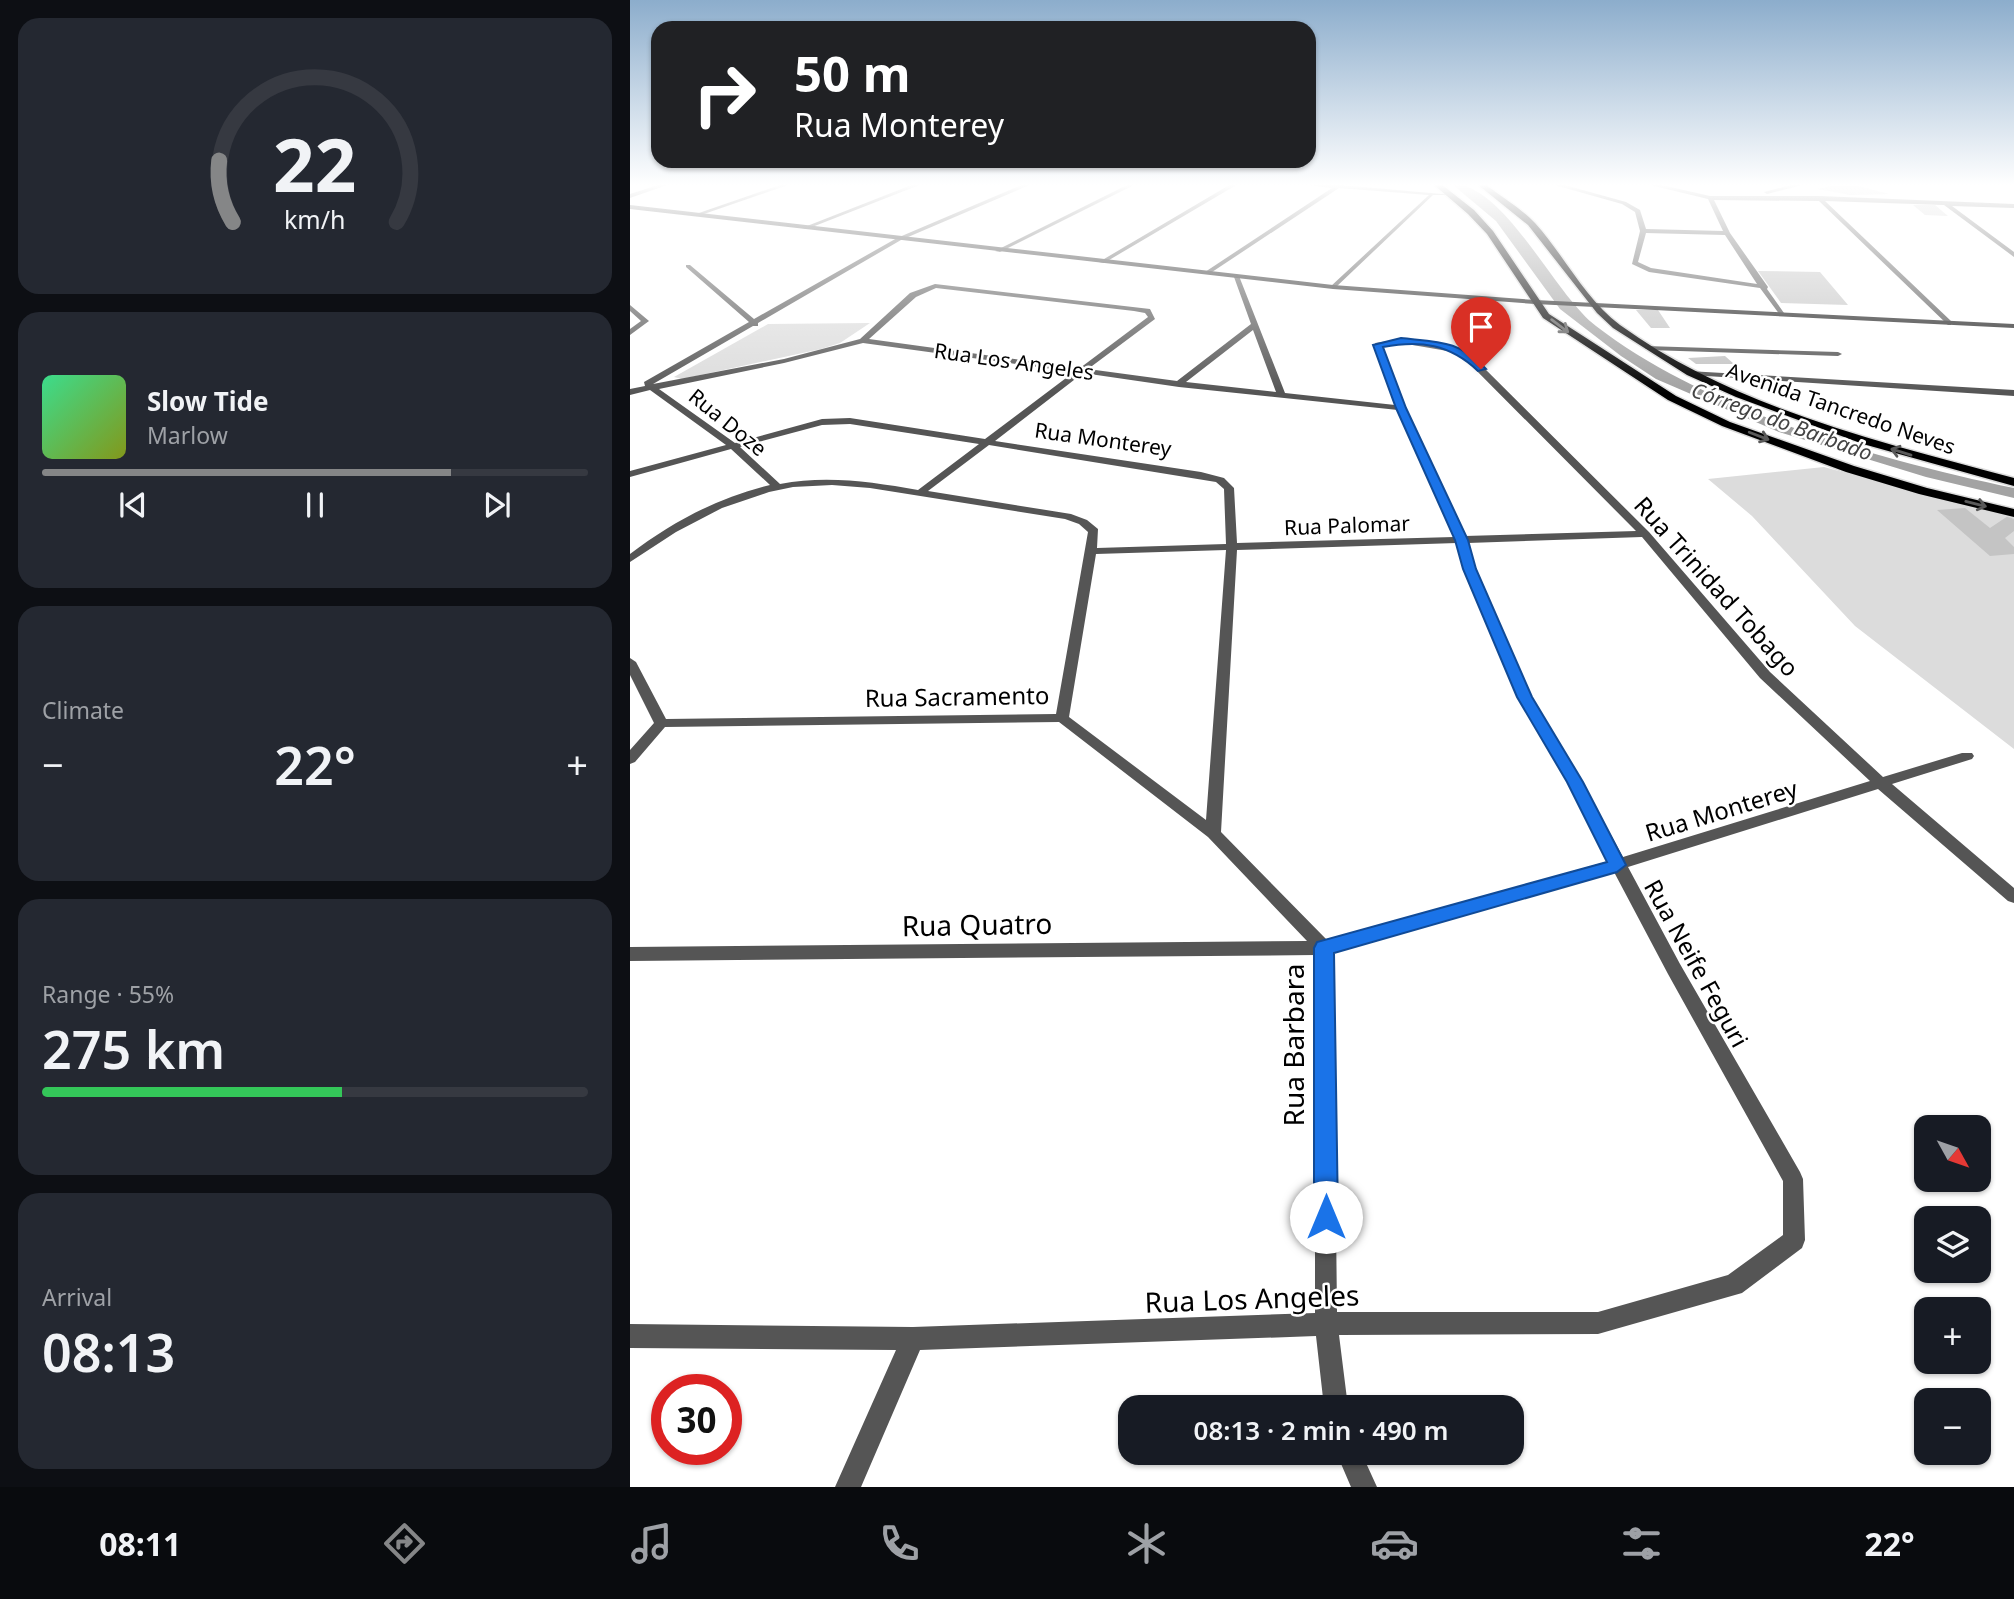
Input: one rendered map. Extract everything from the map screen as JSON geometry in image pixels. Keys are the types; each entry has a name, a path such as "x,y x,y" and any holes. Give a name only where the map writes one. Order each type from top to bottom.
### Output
{"main road":[{"path":"1021,253 1333,287 2014,326"},
{"path":"1505,253 1564,330 1672,398 1726,424 1875,477 2014,513"},
{"name":"Avenida Tancredo Neves","path":"1553,253 1587,301 1616,326 1691,373 1740,396 1867,442 1966,471 2014,481"}],"street":[{"path":"630,382 651,385 875,253"},
{"path":"1102,262 1117,253"},
{"path":"1207,273 1237,253"},
{"path":"1333,287 1369,253"},
{"path":"1637,253 1634,263 1649,270 1765,287"},
{"path":"1741,253 1780,313"},
{"path":"1876,253 1948,323"},
{"path":"688,266 755,324"},
{"path":"1237,277 1281,394"},
{"path":"863,341 913,295 935,286 1134,309 1147,311 1152,317 920,493"},
{"path":"630,307 645,321 630,333"},
{"path":"1179,384 1255,325"},
{"name":"Rua Los Angeles","path":"630,392 651,385 784,361 863,341 1179,384 1401,408"},
{"name":"Rua Trinidad Tobago","path":"1378,345 1401,341 1448,346 1462,351 1645,534 1765,675 1882,784 2014,897"},
{"name":"Rua Neife Feguri","path":"1378,345 1401,408 1461,540 1470,569 1525,697 1575,782 1617,865 1793,1179"},
{"path":"1649,348 1838,354"},
{"path":"1691,373 2014,393"},
{"name":"Rua Doze","path":"651,385 732,445 778,487"},
{"name":"Rua Monterey","path":"630,474 822,422 850,421 1220,480 1229,488 1232,548 1213,833"},
{"path":"630,559 662,534 701,514 778,487 818,482 864,483 1067,516 1083,522 1094,531 1093,551"},
{"name":"Rua Palomar","path":"1093,551 1645,534"},
{"name":"Rua Sacramento","path":"661,723 1062,718 1093,551"},
{"path":"630,662 661,723 630,759"},
{"name":"Rua Barbara","path":"1062,718 1213,833 1324,948 1326,1324 1335,1395"},
{"name":"Rua Monterey","path":"1324,948 1617,865 1967,756"},
{"name":"Rua Quatro","path":"630,954 1324,948"},
{"name":"Rua Los Angeles","path":"630,1336 913,1339 1326,1324 1598,1323 1734,1285 1794,1240 1793,1179"},
{"path":"848,1487 913,1339"},
{"path":"1354,1465 1364,1487"}],"shaded area":[{"path":"1520,253 1536,253 1563,290 1596,326 1640,356 1689,383 1741,407 1851,447 2014,488 2014,498 1926,477 1779,432 1656,379 1560,309"},
{"path":"870,323 840,343 821,349 682,379 674,377 768,324"},
{"path":"1824,467 2014,518 2014,749 1855,626 1752,516 1708,479"}],"building":[{"path":"1758,271 1820,272 1848,305 1781,303"},
{"path":"1636,310 1658,310 1670,328 1651,328"},
{"path":"1725,356 1734,364 1696,364 1688,358"},
{"path":"1965,508 1990,528 2008,516 2014,519 2014,531 2005,538 2014,547 2014,554 1990,556 1937,510"}],"route":[{"path":"1326,1217 1324,948 1617,865 1575,782 1525,697 1470,569 1461,540 1401,408 1378,345 1401,341 1448,346 1462,351 1481,369"}],"water label":[{"name":"Córrego do Barbado","path":"1782,421"}]}
